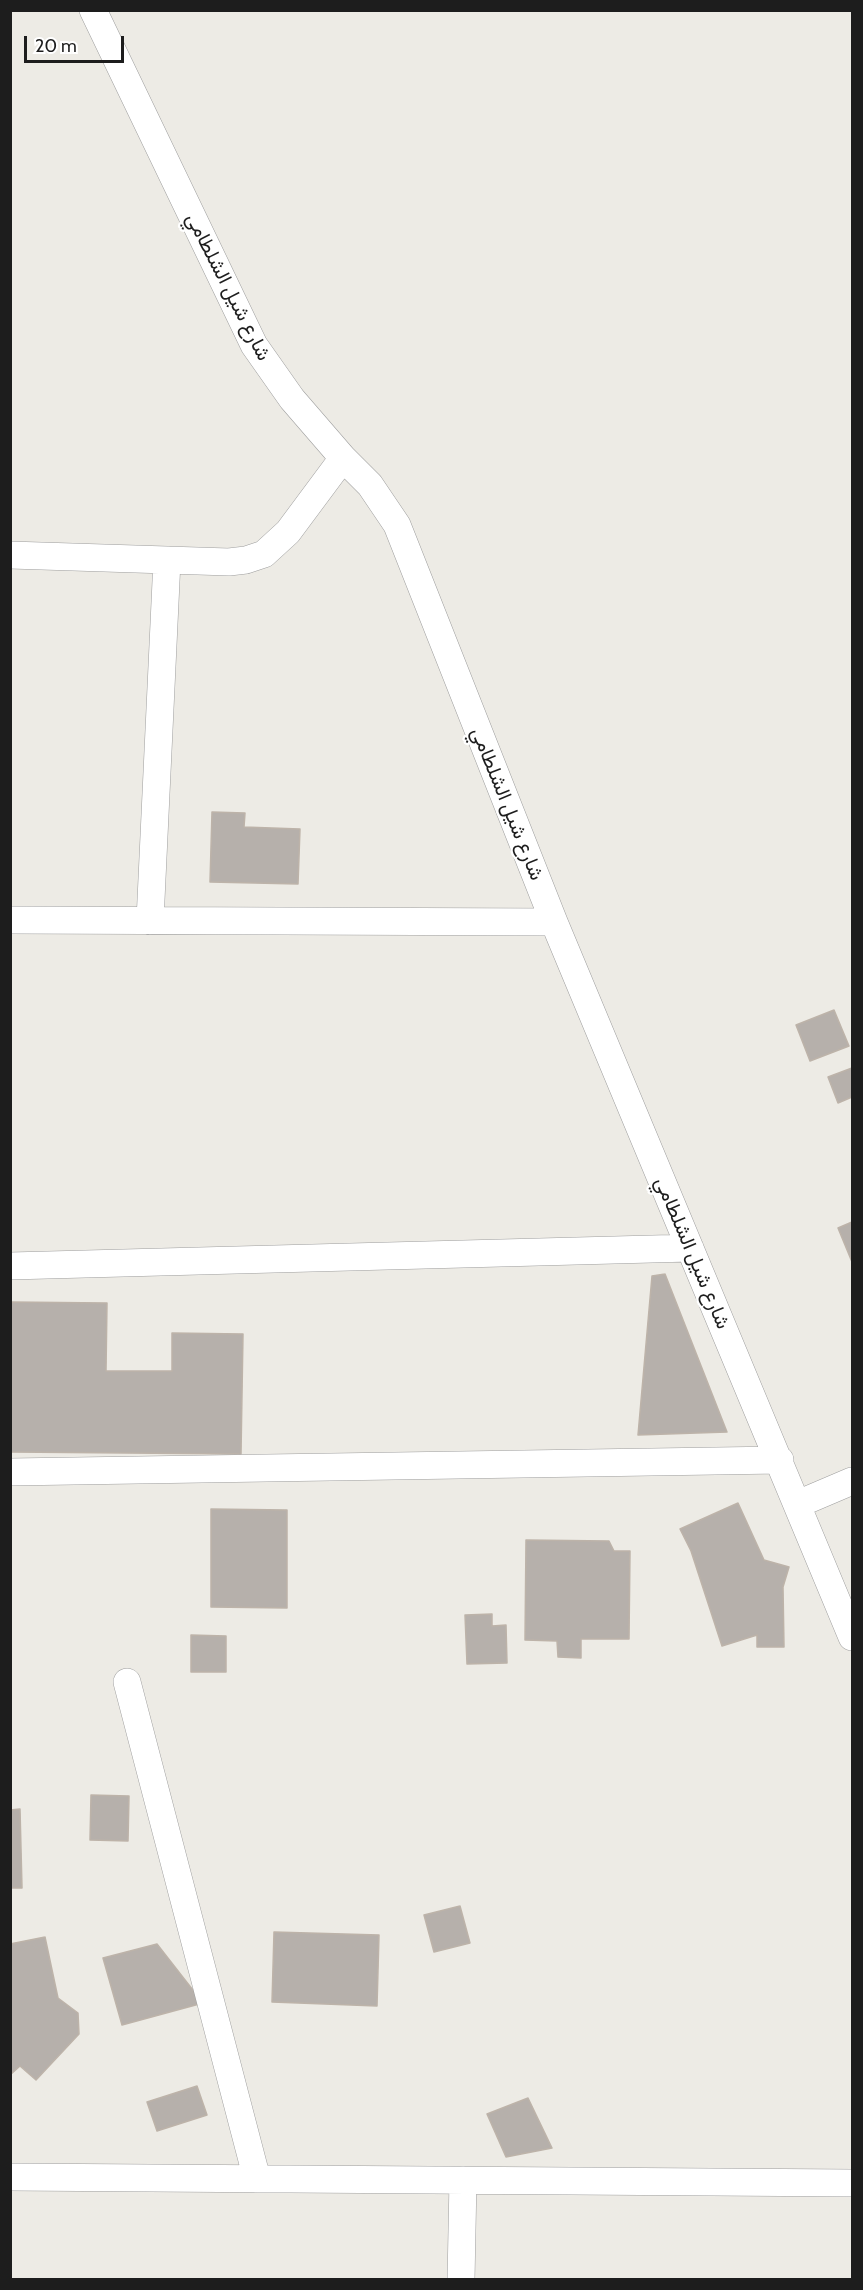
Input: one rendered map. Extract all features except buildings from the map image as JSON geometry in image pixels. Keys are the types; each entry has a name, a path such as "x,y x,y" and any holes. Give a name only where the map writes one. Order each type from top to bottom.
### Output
{"street":[{"name":"شارع شيل الشلطامي","path":"93,10 254,345 292,399 369,484 397,525 554,922 852,1637"},
{"path":"10,555 246,560 264,554 288,532 344,458"},
{"path":"150,921 167,560"},
{"path":"10,920 554,922"},
{"path":"10,1266 690,1248"},
{"path":"10,1472 780,1461"},
{"path":"798,1504 852,1481"},
{"path":"127,1682 257,2179"},
{"path":"10,2177 852,2183"},
{"path":"461,2280 463,2180"}]}
